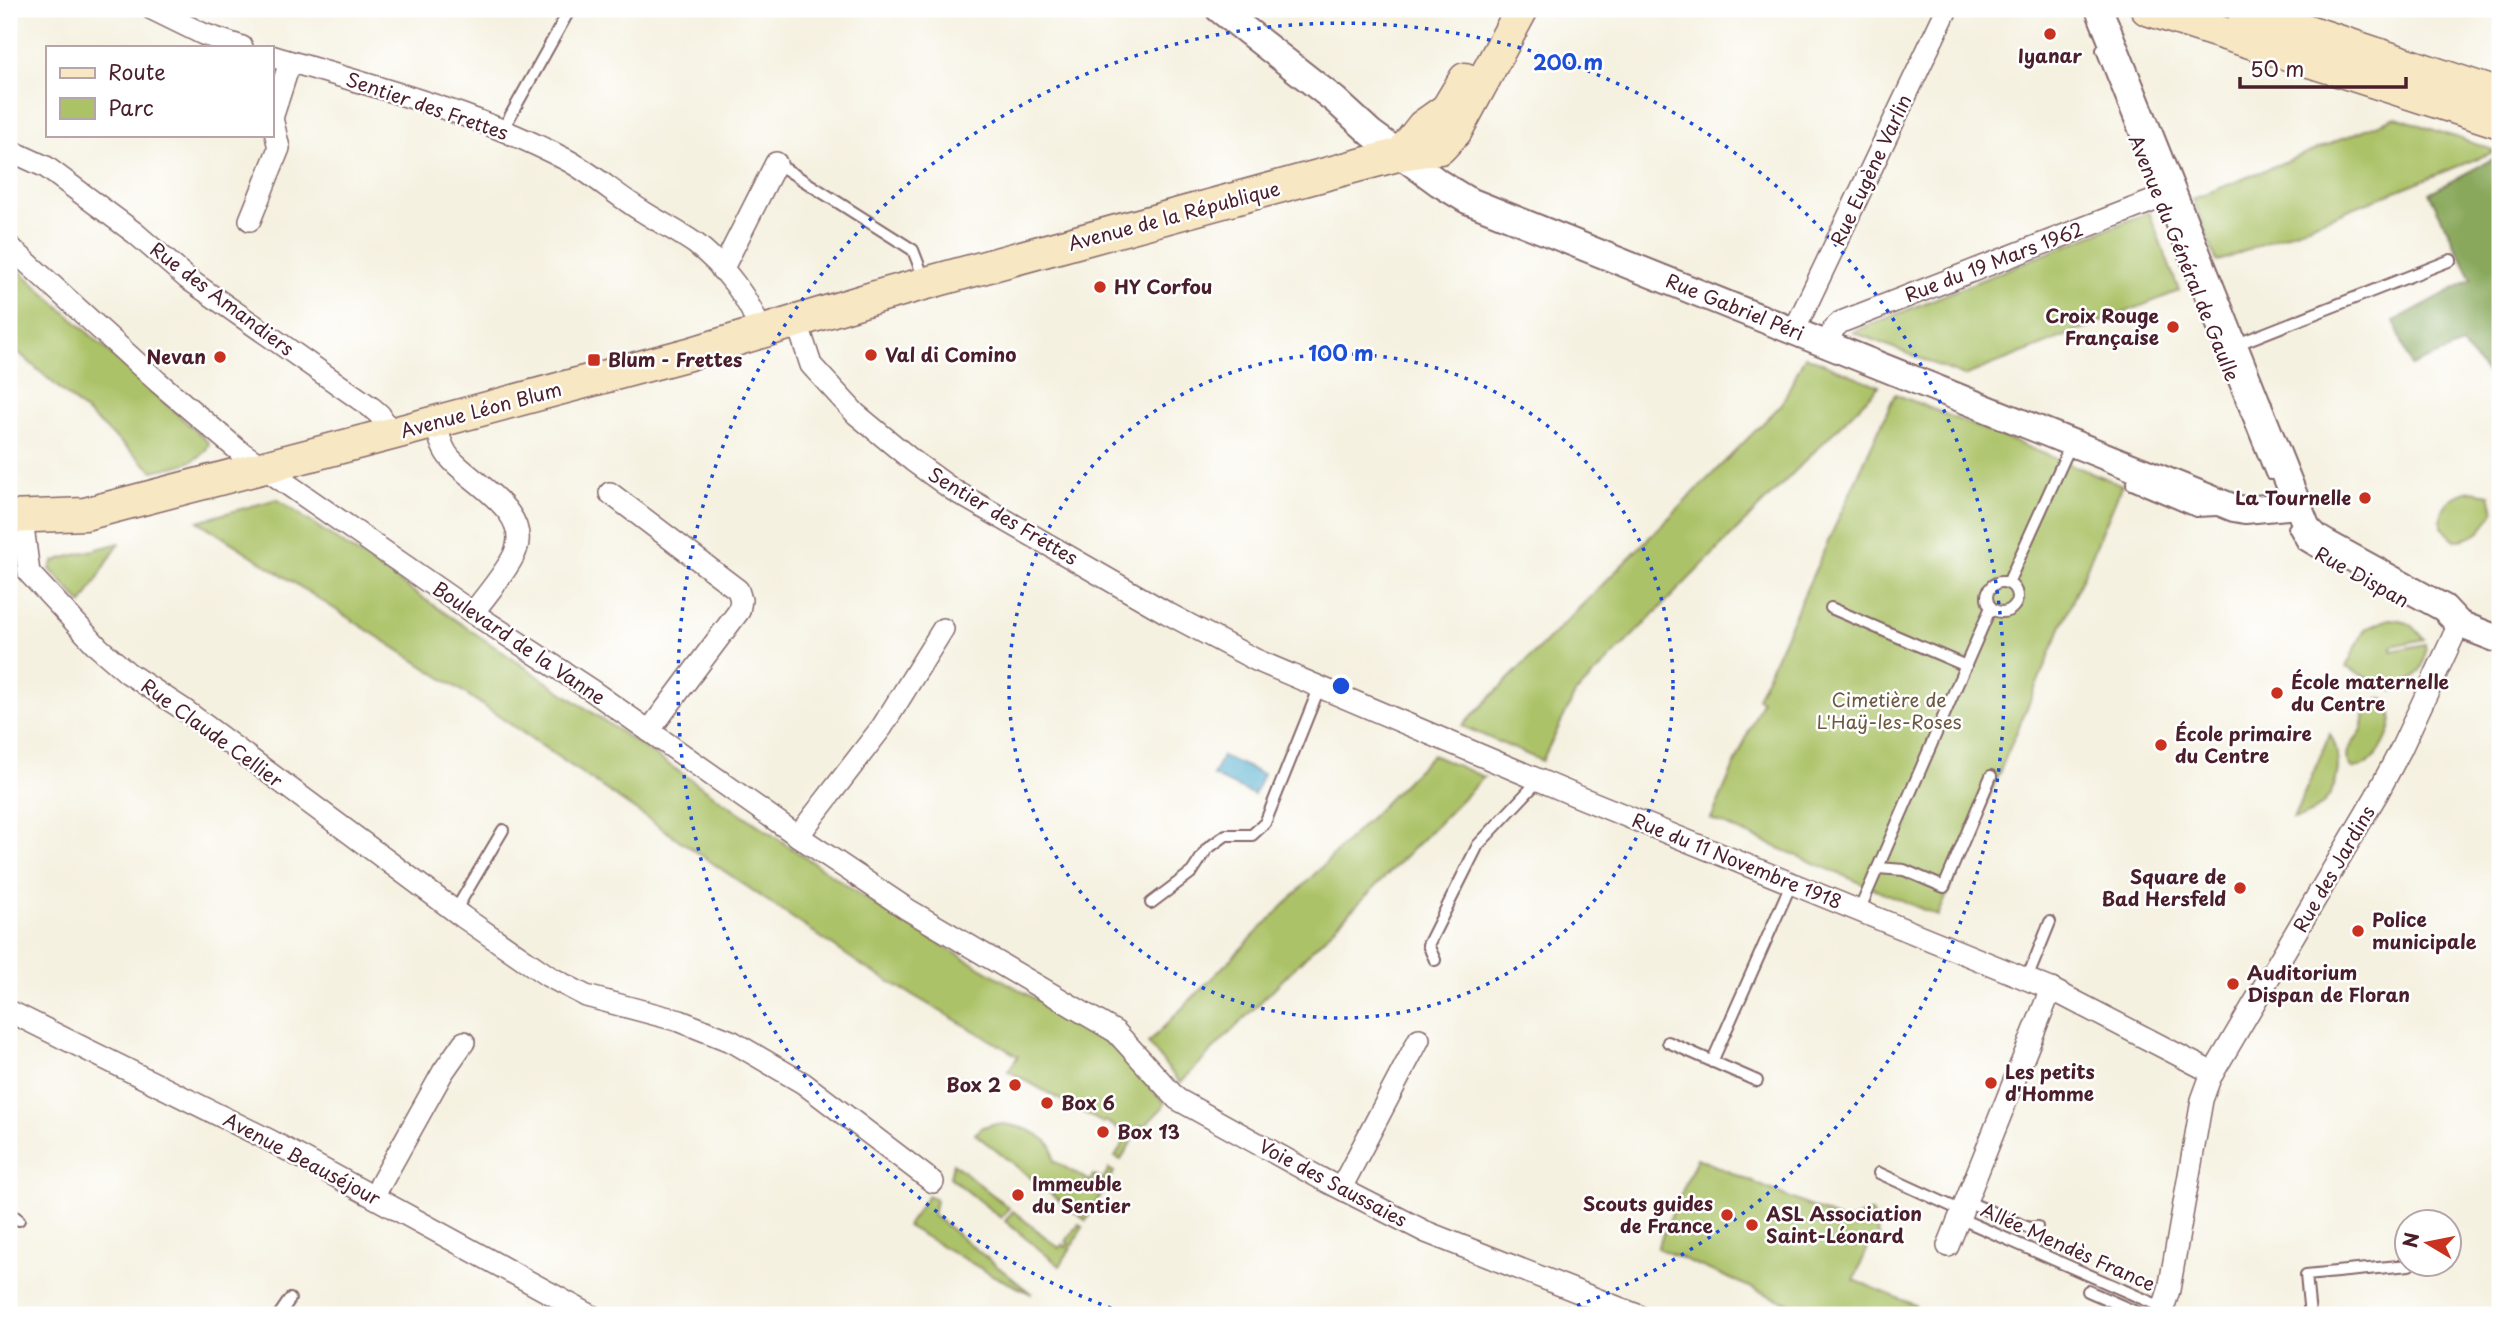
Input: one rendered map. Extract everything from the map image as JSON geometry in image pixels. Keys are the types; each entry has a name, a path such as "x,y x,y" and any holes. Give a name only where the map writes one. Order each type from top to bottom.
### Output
{"main road":[{"path":"1401,154 1423,126 1447,109 1506,9"},
{"name":"Avenue de la République","path":"937,281 1401,154 1440,148 1456,131 1522,9"},
{"path":"2147,9 2499,112"},
{"path":"2242,9 2499,112"},
{"name":"Avenue Léon Blum","path":"15,517 85,514 435,423 761,333 937,281"}],"street":[{"path":"152,9 203,34 239,46"},
{"name":"Rue Gabriel Péri","path":"1219,9 1401,154 1467,200 2234,508 2245,510 2284,498"},
{"name":"Rue Eugène Varlin","path":"1794,331 1947,9"},
{"name":"Avenue du Général de Gaulle","path":"2099,9 2166,196 2233,345 2284,498"},
{"path":"273,111 281,59"},
{"name":"Sentier des Frettes","path":"281,59 411,97 503,129 570,162 697,245 744,294 761,333"},
{"path":"250,220 279,148 273,122"},
{"name":"Rue des Amandiers","path":"9,150 46,167 135,233 188,279 372,408 380,415 391,434"},
{"path":"722,270 776,163"},
{"name":"Rue du 19 Mars 1962","path":"1827,345 1834,328 1841,322 2166,196"},
{"name":"Boulevard de la Vanne","path":"9,246 158,382 238,450 907,909 1060,998"},
{"name":"Sentier des Frettes","path":"797,322 811,365 856,414 913,461 989,511 1167,613 1256,660"},
{"path":"435,423 443,448 450,458 507,509 517,532 515,554 473,613"},
{"path":"610,493 738,590 741,600 739,611 649,731"},
{"name":"Rue Dispan","path":"2284,498 2316,538 2444,608 2459,624 2500,639"},
{"name":"Rue Claude Cellier","path":"15,517 29,573 99,648 128,673 199,721 455,911 548,975 586,996 680,1021 724,1037 803,1083 933,1182"},
{"name":"Rue des Jardins","path":"2162,1312 2176,1251 2202,1100 2213,1073 2376,796 2459,624"},
{"path":"798,836 882,727 943,629"},
{"name":"Rue du 11 Novembre 1918","path":"1256,660 1791,884 2051,989 2213,1073"},
{"path":"1948,1246 2051,989"},
{"name":"Voie des Saussaies","path":"1060,998 1116,1032 1177,1099 1426,1232 1637,1315"},
{"name":"Avenue Beauséjour","path":"9,1011 271,1141 590,1315"},
{"path":"1341,1188 1419,1038"},
{"path":"380,1185 443,1072 464,1042"}],"lane":[{"path":"503,129 570,9"},
{"name":"Avenue du Général de Gaulle","path":"2096,37 2166,196 2284,498"},
{"path":"776,163 913,250 937,281"},
{"path":"2233,345 2451,260"},
{"path":"2008,583 2072,442"},
{"path":"2132,484 2196,511 2234,508"},
{"path":"1859,911 1991,607 1987,597 1990,589 1996,583 2008,583 2017,592 2014,607 2003,612 1991,607"},
{"path":"1831,608 1966,666"},
{"path":"1152,903 1192,872 1207,849 1226,835 1252,835 1265,823 1320,686"},
{"path":"1878,868 1904,870 1944,887 1991,776"},
{"path":"1435,960 1427,945 1475,851 1540,779"},
{"path":"455,911 503,830"},
{"path":"1712,1062 1791,884"},
{"path":"2026,979 2050,922"},
{"path":"1668,1042 1756,1081"},
{"path":"1879,1172 1962,1210 2029,1228 2037,1227"},
{"name":"Allée Mendès France","path":"1962,1210 2162,1312"},
{"path":"9,1212 19,1220"},
{"path":"2310,1315 2306,1275 2394,1266"},
{"path":"2088,1291 2143,1315"},
{"path":"279,1315 290,1299"}],"green space":[{"path":"2396,117 2496,151 2217,262 2193,199"},
{"path":"2500,155 2500,367 2487,374 2462,345 2411,366 2394,321 2472,279 2429,193"},
{"path":"2149,212 2179,291 1964,376 1853,332"},
{"path":"9,261 207,441 209,444 205,451 185,464 153,471 9,344"},
{"path":"1805,356 1879,386 1575,694 1542,761 1462,726 1781,405"},
{"name":"Cimetière de L'Haÿ-les-Roses","path":"1895,394 2122,485 1938,916 1711,819 1762,701 1757,698"},
{"path":"2471,491 2490,494 2494,512 2479,532 2469,538 2455,540 2441,527 2442,513 2452,498"},
{"path":"277,499 895,918 1084,1027 1114,1048 1164,1102 1163,1107 1145,1126 1141,1125 1121,1160 1115,1157 1129,1134 1105,1121 1103,1123 1008,1071 1018,1056 864,967 462,691 198,521"},
{"path":"119,543 82,604 50,569 53,562 60,559"},
{"path":"2389,619 2409,624 2424,639 2392,646 2392,651 2425,644 2426,651 2423,664 2416,675 2398,684 2394,691 2346,667 2365,629"},
{"path":"2383,699 2390,705 2392,715 2386,739 2371,760 2362,767 2352,768 2347,753 2361,732 2366,708"},
{"path":"2330,734 2338,760 2334,787 2318,808 2293,819"},
{"path":"1432,755 1484,777 1180,1083 1148,1043"},
{"path":"993,1124 1017,1126 1039,1136 1052,1146 1054,1161 1090,1181 1093,1175 1103,1180 1109,1169 1114,1172 1086,1221 975,1134 983,1127"},
{"path":"1697,1158 1846,1222 1871,1212 1880,1239 1870,1243 1854,1280 1915,1305 1912,1315 1816,1315 1657,1248"},
{"path":"953,1163 1009,1208 1001,1218 950,1177"},
{"path":"928,1195 936,1200 933,1215 1032,1294 994,1276 907,1226"},
{"path":"1013,1211 1059,1248 1063,1244 1066,1247 1069,1244 1066,1241 1079,1224 1083,1227 1060,1266 1005,1221"}],"water":[{"path":"1222,756 1263,774 1254,795 1213,776"}],"place":[{"name":"Iyanar","path":"2050,34"},
{"name":"HY Corfou","path":"1100,287"},
{"name":"Croix Rouge Française","path":"2173,327"},
{"name":"Val di Comino","path":"871,355"},
{"name":"Nevan","path":"220,357"},
{"name":"Blum - Frettes","path":"594,360"},
{"name":"La Tournelle","path":"2365,498"},
{"name":"École maternelle du Centre","path":"2277,693"},
{"name":"École primaire du Centre","path":"2161,745"},
{"name":"Square de Bad Hersfeld","path":"2240,888"},
{"name":"Police municipale","path":"2358,931"},
{"name":"Auditorium Dispan de Floran","path":"2233,984"},
{"name":"Les petits d'Homme","path":"1991,1083"},
{"name":"Box 2","path":"1015,1085"},
{"name":"Box 6","path":"1047,1103"},
{"name":"Box 13","path":"1103,1132"},
{"name":"Immeuble du Sentier","path":"1018,1195"},
{"name":"Scouts guides de France","path":"1727,1215"},
{"name":"ASL Association Saint-Léonard","path":"1752,1225"}]}
